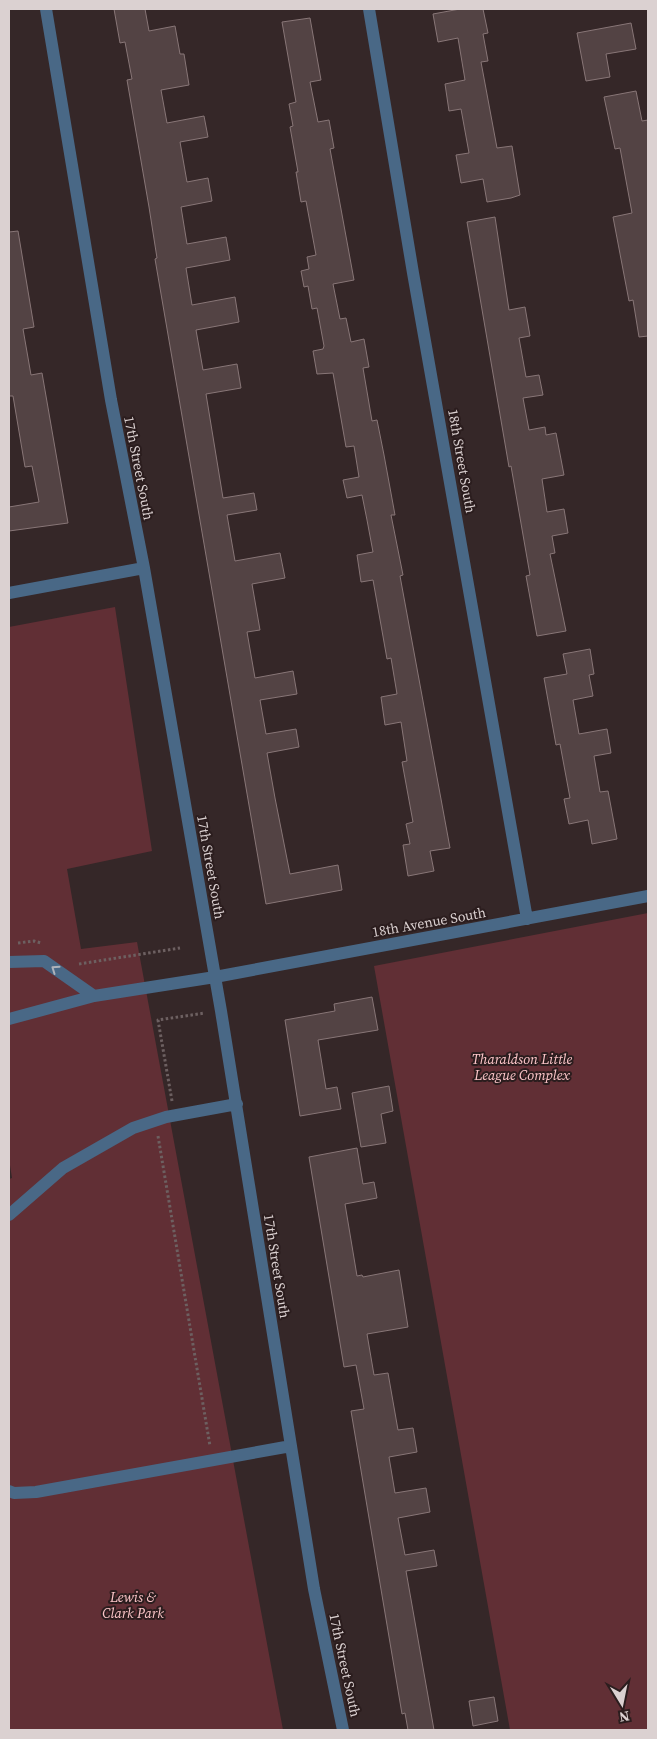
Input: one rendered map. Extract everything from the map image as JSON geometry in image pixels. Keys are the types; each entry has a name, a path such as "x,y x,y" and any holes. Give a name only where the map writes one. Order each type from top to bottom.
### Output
{"street":[{"name":"17th Street South","path":"46,9 111,400 144,568 237,1104 314,1589 343,1730"},
{"name":"18th Street South","path":"369,9 411,263 527,919"},
{"path":"9,593 144,568"},
{"name":"18th Avenue South","path":"9,1019 27,1016 94,996 215,977 648,896"},
{"path":"9,962 44,961 94,996"},
{"path":"9,1214 63,1168 133,1128 166,1117 237,1104"},
{"path":"9,1491 14,1493 36,1492 212,1458 291,1446"}],"path":[{"path":"9,945 34,941 43,943"},
{"path":"72,960 79,964 180,948"},
{"path":"205,1013 158,1020 172,1104 158,1136 212,1458"}],"green space":[{"name":"Lewis & Clark Park","path":"115,607 152,851 67,869 81,949 137,942 283,1730 9,1730 9,1179 12,1178 9,1159 9,627"},
{"name":"Tharaldson Little League Complex","path":"648,913 648,1730 510,1730 374,966"}],"building":[{"path":"114,9 145,9 149,31 175,26 180,54 184,54 189,85 161,90 167,123 204,116 208,137 180,142 187,182 208,178 212,201 181,207 187,244 226,237 230,260 186,268 192,305 235,297 239,322 196,330 203,370 237,364 241,388 206,394 223,498 254,493 257,510 227,515 235,561 280,553 285,578 252,584 260,630 247,632 255,678 293,671 297,694 260,700 266,734 296,729 299,747 267,753 275,798 290,874 338,865 342,890 266,904 155,259 157,258 127,80 132,79 125,42 120,43"},
{"path":"460,9 483,9 488,33 483,34 488,61 481,62 497,148 512,146 520,195 511,198 487,202 483,179 461,183 456,155 469,153 461,109 449,111 445,84 465,80 458,38 438,42 433,14"},
{"path":"310,18 321,80 310,82 318,122 329,120 334,148 330,149 354,280 333,284 340,319 346,318 351,342 364,339 369,367 363,368 372,421 377,420 395,515 391,515 403,575 400,576 450,848 430,851 434,871 408,876 403,845 410,844 406,824 413,822 402,762 407,761 401,722 385,725 381,697 397,694 391,658 387,659 373,580 361,582 357,555 373,552 362,495 347,498 343,480 359,477 354,446 346,447 333,373 317,374 313,351 323,349 324,346 317,308 312,309 308,286 304,287 301,271 309,269 307,257 316,255 306,201 301,202 296,172 298,172 290,127 293,126 289,104 296,102 282,22"},
{"path":"631,23 636,49 606,54 610,77 586,81 577,33"},
{"path":"636,91 642,121 648,120 648,336 639,337 633,300 629,301 613,217 632,213 620,148 615,149 604,97"},
{"path":"495,217 509,310 525,307 530,336 519,338 526,377 539,375 543,395 523,398 529,430 545,427 546,435 556,433 564,475 542,479 547,512 564,509 568,533 552,536 555,553 550,554 566,631 537,636 526,576 530,575 511,466 509,467 467,222"},
{"path":"18,231 34,327 23,329 31,375 42,373 68,523 9,531 9,507 39,502 32,466 25,467 13,396 9,396 9,232"},
{"path":"590,649 594,674 589,675 593,696 573,700 579,734 607,729 611,753 594,756 600,792 608,791 617,839 592,844 588,820 569,824 564,799 570,798 560,744 556,745 544,678 567,674 563,654"},
{"path":"372,997 378,1030 318,1040 326,1089 337,1087 341,1109 300,1116 285,1020 335,1011 334,1004"},
{"path":"389,1086 393,1111 381,1114 386,1143 361,1147 352,1093"},
{"path":"357,1148 363,1184 374,1182 377,1198 345,1204 357,1276 362,1275 363,1277 399,1270 408,1327 367,1334 374,1375 388,1373 398,1430 413,1428 417,1452 389,1457 395,1493 426,1488 430,1512 398,1518 405,1555 434,1550 437,1566 406,1571 434,1730 408,1730 405,1713 402,1714 351,1411 364,1409 356,1365 344,1367 309,1157"},
{"path":"494,1697 498,1721 473,1726 469,1701"}]}
